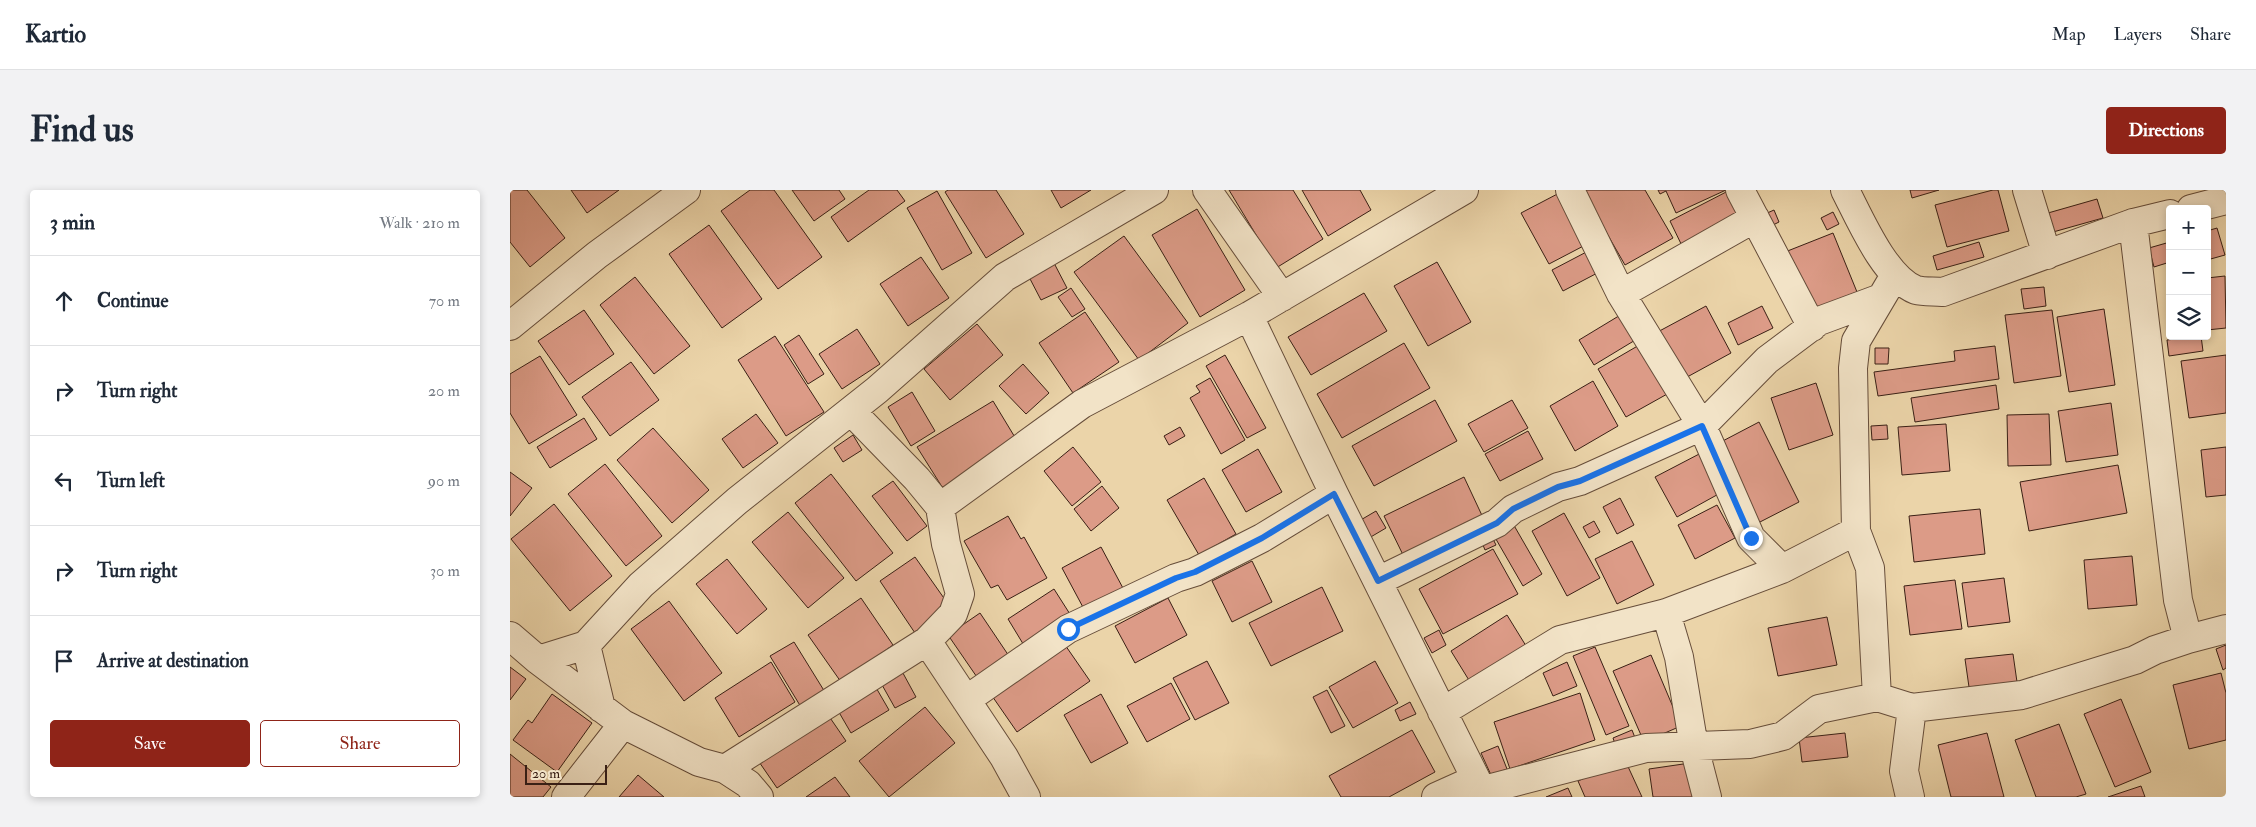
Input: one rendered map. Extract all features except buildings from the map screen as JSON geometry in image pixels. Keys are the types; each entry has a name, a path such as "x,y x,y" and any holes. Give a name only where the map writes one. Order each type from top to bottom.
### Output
{"street":[{"path":"510,326 597,254 686,190"},
{"path":"538,660 586,645 640,585 738,501 851,411 1005,277 1154,190"},
{"path":"1207,190 1282,297"},
{"path":"940,507 1082,404 1282,297 1464,190"},
{"path":"1570,190 1622,294 1702,426 1751,538 1782,569"},
{"path":"1740,190 1812,327"},
{"path":"1845,190 1870,237 1895,275 1916,290 1943,292 2133,223 2166,215"},
{"path":"2027,190 2047,255"},
{"path":"2207,205 2226,200"},
{"path":"1622,294 1755,218"},
{"path":"2133,223 2178,600 2188,639"},
{"path":"1877,697 1870,568 1856,531 1853,368 1856,341 1895,275"},
{"path":"1378,581 1497,523 1513,509 1558,487 1580,481 1702,426 1767,360 1819,321 1881,298"},
{"path":"1248,316 1479,789"},
{"path":"725,769 927,641 953,614 960,594 946,544 940,507 918,479 851,411"},
{"path":"966,700 1068,629 1176,578 1195,572 1262,538 1334,494"},
{"path":"1442,712 1560,640 1666,613 1782,569 1856,531"},
{"path":"1666,613 1679,657 1694,747 1707,797"},
{"path":"1436,797 1479,789 1646,748 1750,744 1782,736 1819,709 1877,697 1912,708 2022,695 2135,660 2154,650 2188,639 2226,629"},
{"path":"510,636 538,660 624,724 699,762 725,769 748,784 759,797"},
{"path":"927,641 1004,756 1026,797"},
{"path":"586,645 601,708"},
{"path":"1910,797 1904,771 1912,708"},
{"path":"566,797 624,724"}],"route":[{"path":"1068,629 1176,578 1195,572 1262,538 1334,494 1378,581 1497,523 1513,509 1558,487 1580,481 1702,426 1751,538"}]}
